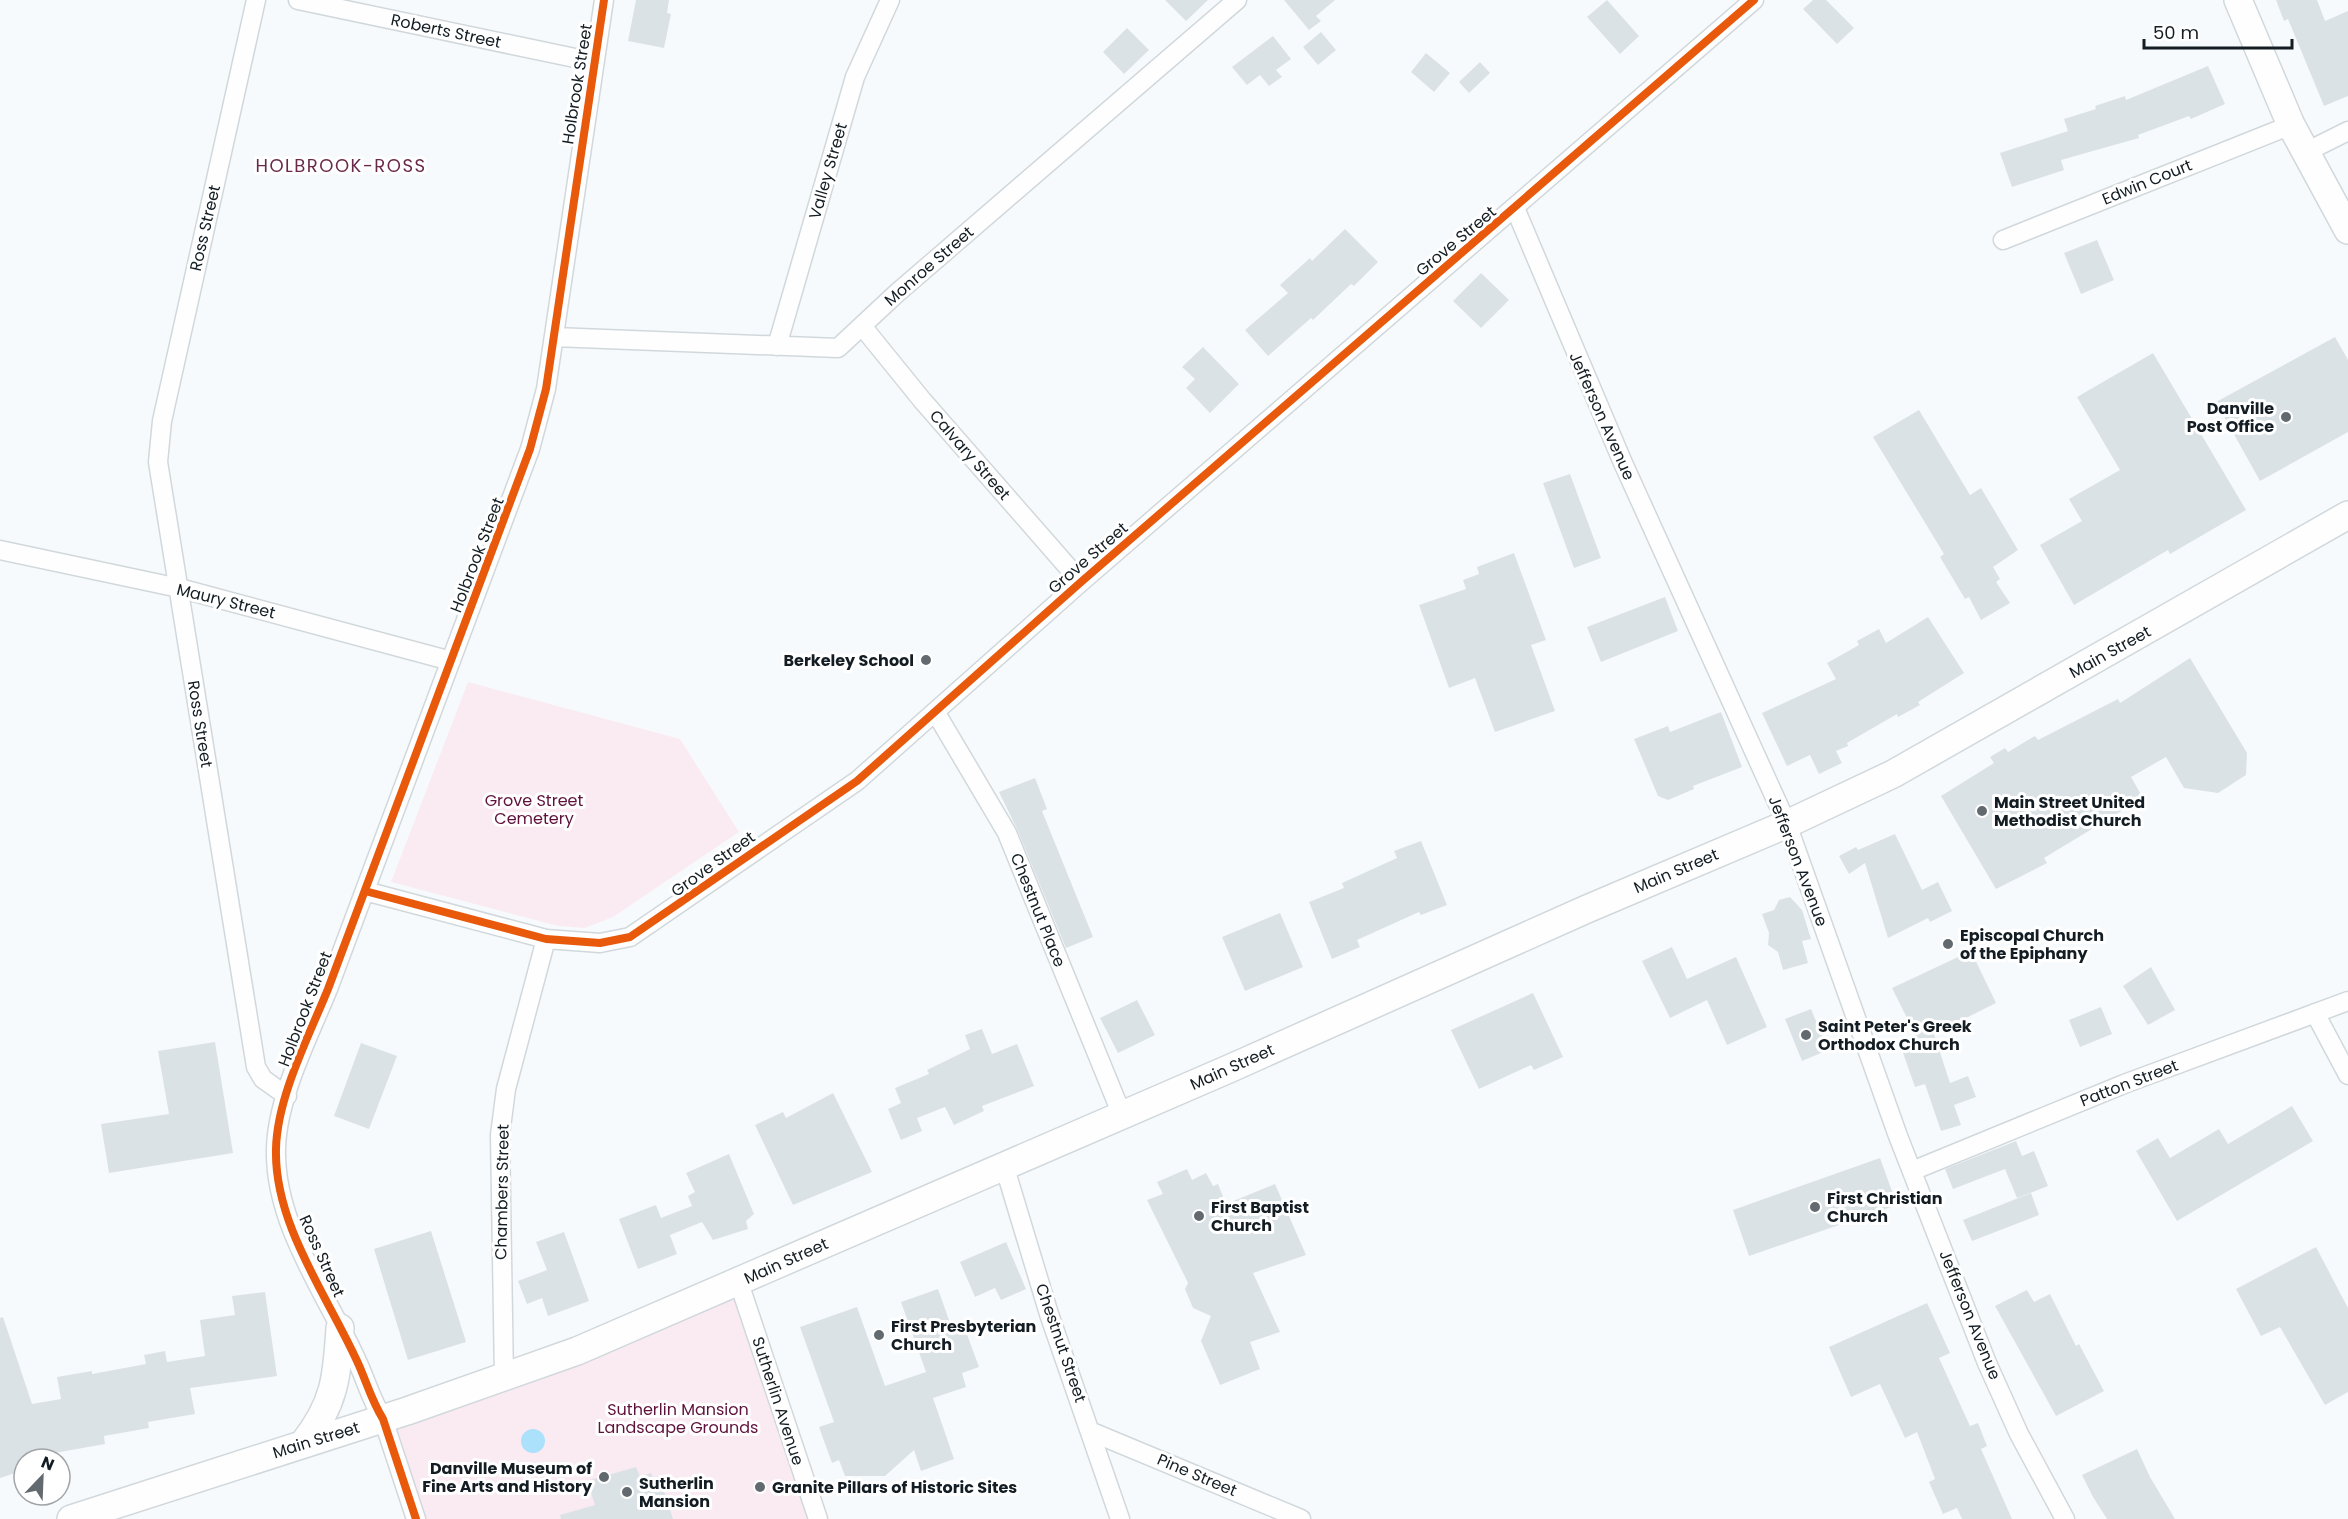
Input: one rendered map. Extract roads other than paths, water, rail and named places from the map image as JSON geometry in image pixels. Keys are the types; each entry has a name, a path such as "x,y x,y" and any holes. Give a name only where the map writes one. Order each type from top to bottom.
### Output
{"main road":[{"path":"2238,0 2291,124 2348,230"},
{"name":"Main Street","path":"71,1519 383,1419 577,1351 1122,1115 1587,909 1787,824 1893,774 2348,515"},
{"path":"303,1444 330,1402 337,1374 340,1328"}],"street":[{"name":"Ross Street","path":"256,0 162,421 159,462 256,1066 263,1079 287,1096 276,1148 283,1200 308,1267 383,1419 416,1519"},
{"name":"Roberts Street","path":"298,0 594,62"},
{"name":"Holbrook Street","path":"287,1096 530,449 546,389 604,0"},
{"name":"Valley Street","path":"777,346 855,77 890,0"},
{"name":"Monroe Street","path":"554,337 838,348 1237,0"},
{"name":"Grove Street","path":"365,891 546,939 600,943 630,938 857,781 1081,582 1754,0"},
{"name":"Edwin Court","path":"2003,240 2291,124"},
{"path":"2307,152 2348,130"},
{"name":"Jefferson Avenue","path":"1515,208 1614,443 1787,824 1912,1171 1987,1363 2019,1434 2065,1519"},
{"name":"Calvary Street","path":"862,327 922,400 1081,582"},
{"name":"Maury Street","path":"0,550 179,588 451,661"},
{"name":"Chestnut Place","path":"936,713 1007,833 1122,1115"},
{"name":"Chambers Street","path":"504,1378 500,1135 506,1089 546,939"},
{"name":"Patton Street","path":"1912,1171 2124,1084 2348,1001"},
{"path":"2315,1013 2348,1075"},
{"name":"Chestnut Street","path":"1004,1165 1049,1314 1092,1432 1120,1519"},
{"name":"Sutherlin Avenue","path":"739,1282 818,1519"},
{"name":"Pine Street","path":"1092,1432 1301,1519"}],"water":[{"path":"533,1429 538,1430 544,1436 544,1446 538,1452 533,1453 528,1452 522,1446 521,1441 522,1436 528,1430"}],"place":[{"name":"Danville Post Office","path":"2286,417"},
{"name":"Berkeley School","path":"926,660"},
{"name":"Main Street United Methodist Church","path":"1982,811"},
{"name":"Episcopal Church of the Epiphany","path":"1948,944"},
{"name":"Saint Peter's Greek Orthodox Church","path":"1806,1035"},
{"name":"First Christian Church","path":"1815,1207"},
{"name":"First Baptist Church","path":"1199,1216"},
{"name":"First Presbyterian Church","path":"879,1335"},
{"name":"Danville Museum of Fine Arts and History","path":"604,1477"},
{"name":"Granite Pillars of Historic Sites","path":"760,1487"},
{"name":"Sutherlin Mansion","path":"627,1492"}],"district":[{"name":"HOLBROOK-ROSS","path":"341,165"}],"park label":[{"name":"Grove Street Cemetery","path":"534,809"},
{"name":"Sutherlin Mansion Landscape Grounds","path":"678,1418"}]}
